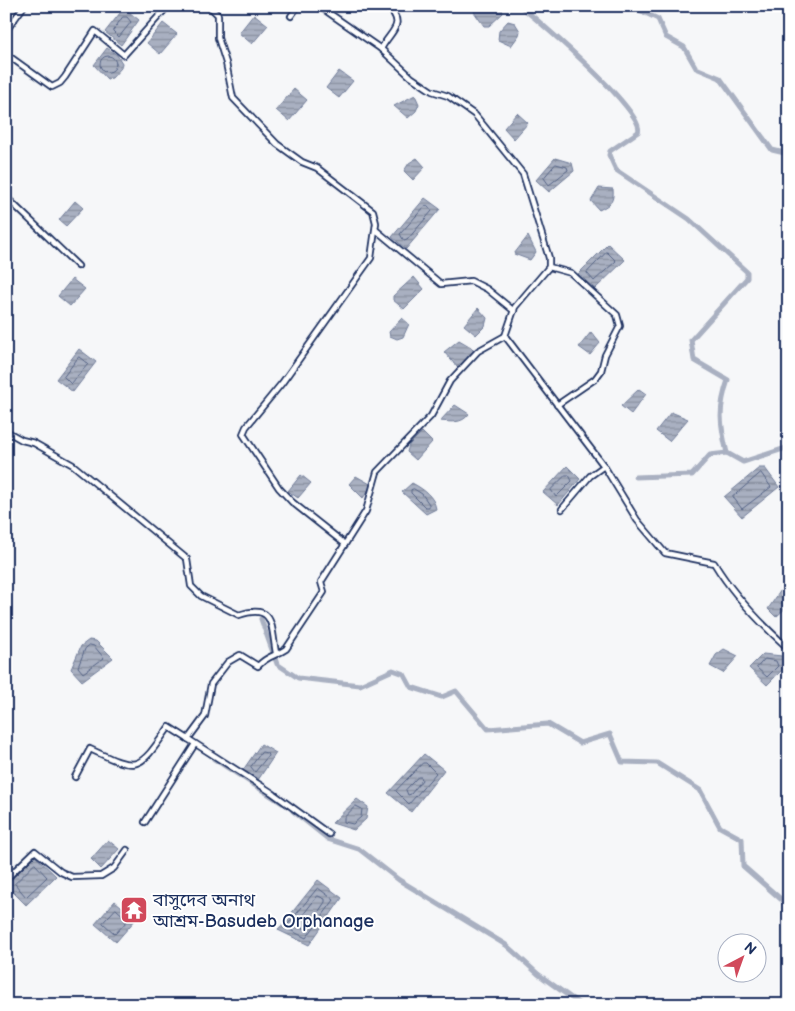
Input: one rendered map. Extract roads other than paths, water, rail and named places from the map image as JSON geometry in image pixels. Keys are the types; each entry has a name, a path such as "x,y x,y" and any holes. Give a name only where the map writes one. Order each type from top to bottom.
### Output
{"street":[{"path":"6,31 24,6"},
{"path":"6,54 10,59 52,87 60,83 65,77 95,31 124,56 168,6"},
{"path":"209,6 218,15 218,38 226,63 233,98 277,144 302,162 317,168 373,211 376,230 370,258 282,383 246,427 244,434 280,488 292,502 345,544"},
{"path":"291,16 298,6"},
{"path":"188,739 205,716 211,684 228,662 240,655 258,666 266,657 286,649 324,592 321,582 366,511 377,472 431,416 450,381 478,351 505,336 514,311 549,267 549,258 523,174 475,115 448,96 432,90 411,77 381,48 319,6"},
{"path":"381,48 398,24 397,17 387,6"},
{"path":"6,64 10,59"},
{"path":"6,197 78,266"},
{"path":"376,230 441,284 472,281 487,289 514,311"},
{"path":"549,267 571,274 617,314 620,326 598,375 557,405"},
{"path":"505,336 604,466 637,520 665,553 714,563 728,585 764,626 789,649"},
{"path":"6,431 22,440 34,443 73,465 187,559 191,586 201,596 239,615 253,610 265,613 269,618 276,653"},
{"path":"562,509 590,476 604,466"},
{"path":"75,777 90,749 121,763 135,765 146,759 169,727 271,792 329,834"},
{"path":"145,822 195,744"},
{"path":"6,880 35,851 61,872 72,877 102,876 114,868 127,850"}],"water":[{"path":"476,6 501,6 503,13 489,26 484,26 474,12"},
{"path":"124,8 139,20 121,45 105,32"},
{"path":"254,14 268,25 252,44 239,33"},
{"path":"508,21 515,23 520,31 511,46 498,40 499,31"},
{"path":"163,23 177,34 160,54 147,43"},
{"path":"107,48 117,55 122,63 121,68 112,78 107,79 94,65"},
{"path":"339,71 353,81 339,98 326,88"},
{"path":"294,89 307,100 289,121 276,110"},
{"path":"415,95 419,104 416,111 408,118 394,106"},
{"path":"517,113 528,123 514,139 504,128"},
{"path":"417,158 425,167 413,180 404,171 409,163"},
{"path":"555,158 572,163 574,171 549,192 536,180"},
{"path":"599,188 613,189 613,193 611,202 599,210 591,201"},
{"path":"425,198 440,209 406,249 392,237"},
{"path":"75,201 83,208 66,226 59,220"},
{"path":"528,236 536,252 530,260 514,254"},
{"path":"608,244 625,260 595,289 578,274"},
{"path":"414,277 424,289 404,309 393,300 393,296"},
{"path":"72,279 85,289 70,306 58,296"},
{"path":"478,308 487,318 485,326 476,335 464,325"},
{"path":"402,318 409,324 403,337 397,339 390,336 389,332"},
{"path":"591,332 600,343 590,355 579,347"},
{"path":"459,340 471,347 474,352 458,368 444,352"},
{"path":"79,349 96,362 73,392 56,379"},
{"path":"639,389 646,394 631,414 621,406"},
{"path":"455,405 469,414 460,421 440,421"},
{"path":"671,412 688,419 669,441 656,431"},
{"path":"422,432 432,442 416,460 407,452 409,445"},
{"path":"567,466 580,479 558,505 543,492"},
{"path":"759,468 765,468 779,487 742,517 724,497"},
{"path":"301,475 311,483 298,498 288,491"},
{"path":"356,476 372,485 363,498 349,484"},
{"path":"412,483 424,490 433,500 436,509 426,514 402,492"},
{"path":"783,587 789,593 789,605 776,617 768,609"},
{"path":"89,640 96,641 113,658 82,681 71,669 81,646"},
{"path":"724,649 738,656 723,673 710,666 716,655"},
{"path":"763,654 782,656 783,669 767,685 749,668"},
{"path":"261,744 276,753 258,780 243,770"},
{"path":"424,754 444,770 411,812 388,793"},
{"path":"357,799 368,807 366,819 354,830 332,823"},
{"path":"108,840 119,849 101,869 91,859"},
{"path":"35,856 56,876 26,905 6,885"},
{"path":"318,880 342,898 309,945 278,930"},
{"path":"115,901 136,919 116,942 95,924"}],"waterway":[{"path":"520,6 590,68 610,88 637,122 638,132 610,151 609,155 616,170 689,219 747,272 747,278 691,340 694,360 728,380 721,408 727,453"},
{"path":"631,6 658,19 666,37 684,47 696,68 720,78 772,150 789,154"},
{"path":"635,477 692,475 710,455 727,453 743,462 789,447"},
{"path":"261,619 277,664 298,678 360,685 393,670 404,674 411,687 442,697 456,691 488,729 548,724 580,743 610,734 622,762 657,763 700,790 720,827 742,839 743,866 783,901 789,902"},
{"path":"214,759 282,803"},
{"path":"293,811 328,839 359,849 399,880 506,945 538,974 581,1005"}],"place":[{"name":"বাসুদেব অনাথ আশ্রম-Basudeb Orphanage","path":"134,910"}]}
